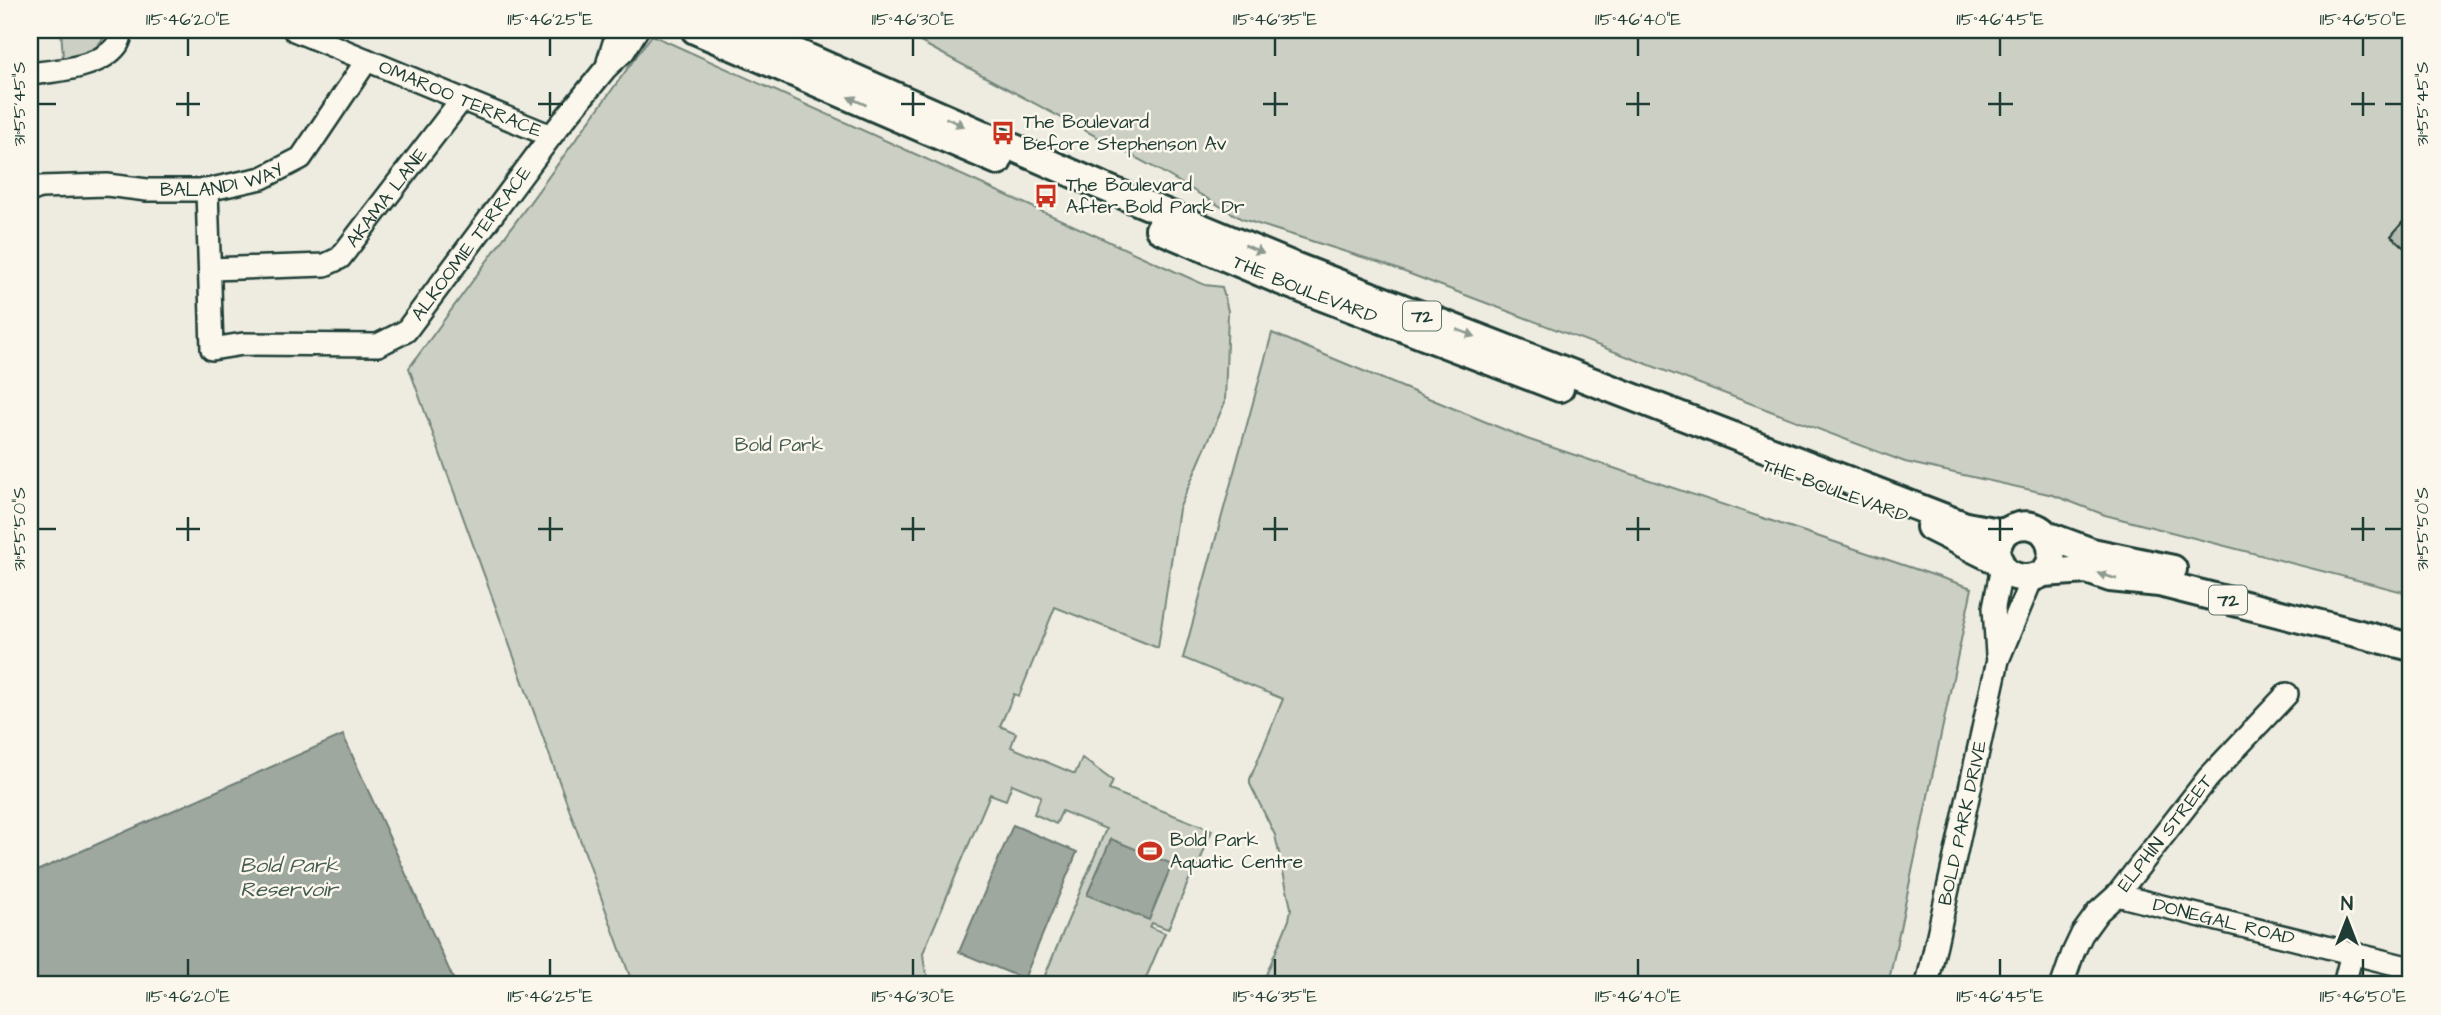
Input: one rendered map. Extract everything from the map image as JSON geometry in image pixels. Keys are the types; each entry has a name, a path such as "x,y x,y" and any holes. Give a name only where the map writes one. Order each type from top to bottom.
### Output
{"main road":[{"name":"THE BOULEVARD","path":"695,30 1281,281 1449,347 1924,524 2001,565 2011,576 2023,579 2087,570 2110,578 2160,583 2411,647"},
{"name":"THE BOULEVARD","path":"745,30 1076,175 1289,264 1966,526 2004,533 2022,524 2032,526 2046,535 2092,552 2175,570 2411,630"},
{"path":"2001,565 1997,550 2004,533"},
{"path":"2037,575 2048,566 2051,553 2046,535"}],"street":[{"path":"30,74 93,63 117,46 123,30"},
{"name":"OMAROO TERRACE","path":"294,30 551,136"},
{"name":"ALKOOMIE TERRACE","path":"606,68 618,30"},
{"name":"ALKOOMIE TERRACE","path":"210,269 212,349 243,344 379,345 406,331 551,136 606,68 624,51 637,30"},
{"name":"BALANDI WAY","path":"30,191 40,187 107,185 148,190 207,190 262,178 302,158 367,60"},
{"name":"AKAMA LANE","path":"210,269 325,265 340,258 462,99"},
{"path":"207,190 210,269"},
{"name":"BOLD PARK DRIVE","path":"1998,660 1994,607 2001,565"},
{"name":"BOLD PARK DRIVE","path":"1927,985 1998,660 2037,575"},
{"name":"ELPHIN STREET","path":"2062,985 2082,934 2098,912 2117,895 2208,778 2287,694"},
{"name":"DONEGAL ROAD","path":"2117,895 2411,968"},
{"path":"2344,985 2351,953"}],"green space":[{"path":"61,30 108,30 90,52 63,57"},
{"path":"898,30 2411,30 2411,594 2105,515 2053,495 1905,462 1381,263 1242,219 1157,169"},
{"name":"Bold Park","path":"652,35 1205,285 1222,287 1228,311 1225,402 1179,509 1158,648 1055,607 1019,696 1014,694 1000,726 1016,733 1011,747 1075,774 1082,758 1113,781 1109,790 1212,830 1195,874 1192,873 1168,929 1152,923 1150,927 1165,933 1143,985 1041,985 1106,829 1062,811 1056,824 1034,814 1041,796 1012,784 1006,800 990,794 923,953 928,975 937,985 633,985 409,368"},
{"path":"1272,333 1527,439 1972,588 1888,985 1247,985 1266,975 1289,920 1291,908 1275,835 1250,784 1283,699 1183,658"}],"water":[{"name":"Bold Park Reservoir","path":"343,735 456,985 30,985 30,874"},
{"path":"1013,825 1077,852 1024,979 959,952"},
{"path":"1111,839 1172,864 1149,920 1087,895"}],"building":[{"path":"2411,212 2411,254 2391,236"}],"place":[{"name":"The Boulevard Before Stephenson Av","path":"1003,133"},
{"name":"The Boulevard After Bold Park Dr","path":"1046,196"},
{"name":"Bold Park Aquatic Centre","path":"1150,851"}]}
